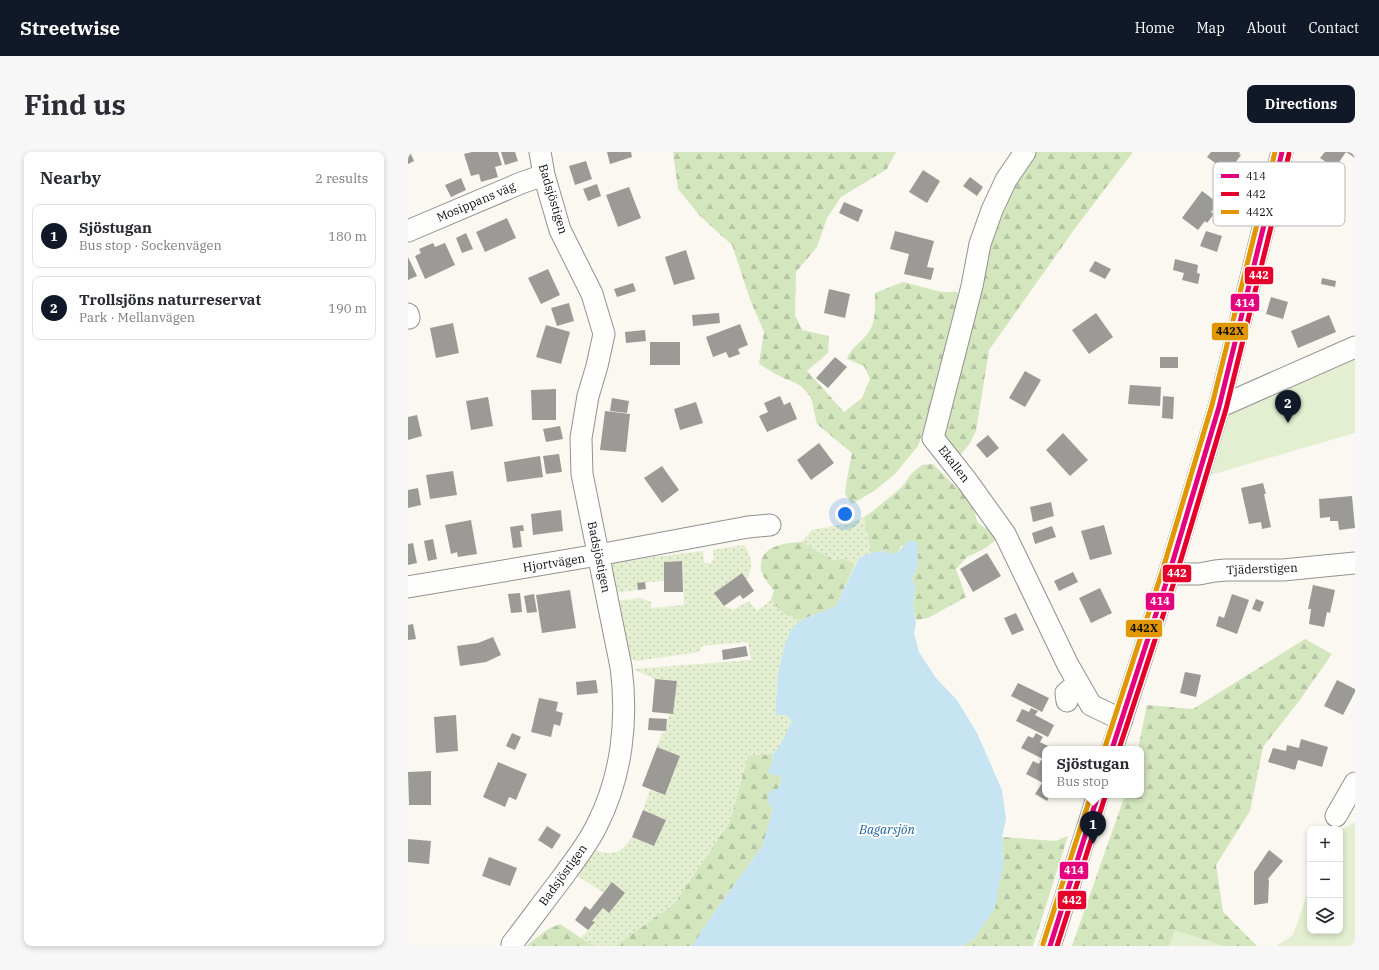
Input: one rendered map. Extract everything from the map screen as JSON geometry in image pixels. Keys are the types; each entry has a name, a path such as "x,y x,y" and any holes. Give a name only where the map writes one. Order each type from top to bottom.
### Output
{"street":[{"name":"Badsjöstigen","path":"512,944 582,851 597,824 611,792 620,754 624,719 624,689 614,629 582,474 581,438 588,396 597,366 604,334 592,294 560,230 544,175 540,152"},
{"name":"Ekallen","path":"1025,152 1006,180 992,210 980,244 972,286 933,438 972,487 1005,534 1068,665 1091,705 1122,720"},
{"path":"1280,162 1282,152"},
{"name":"Mosippans väg","path":"408,231 521,183 544,175"},
{"path":"1113,746 1169,574 1219,407 1264,226"},
{"path":"1219,407 1355,347"},
{"name":"Hjortvägen","path":"408,587 598,555 748,527 770,525"},
{"name":"Tjäderstigen","path":"1169,574 1199,574 1226,570 1283,570 1355,563"},
{"path":"1067,701 1066,693 1078,683"},
{"path":"1336,816 1355,783"},
{"path":"1050,946 1097,798"}],"green space":[{"path":"673,152 896,152 887,169 841,197 827,218 817,247 796,272 795,315 802,330 829,336 828,353 807,371 844,412 862,398 870,379 864,366 847,359 848,355 868,334 872,326 875,312 875,293 903,282 941,292 957,292 960,301 933,402 918,446 895,474 874,491 852,504 845,494 852,453 817,424 811,397 800,385 779,376 759,364 764,332 750,299 732,245 700,216 678,189"},
{"path":"1036,152 1133,152 1076,227 989,350 976,431 970,443 958,458 943,436 997,219 1026,163"},
{"path":"1355,353 1355,433 1207,476 1224,412"},
{"path":"933,464 977,508 976,519 981,525 992,530 996,540 984,549 967,557 956,569 966,597 928,618 916,620 913,605 915,587 912,578 918,566 902,545 898,552 890,554 883,551 870,553 864,517 902,487 912,473 922,465"},
{"path":"864,517 870,553 859,558 855,565 850,561 840,559 834,560 801,542 812,530 850,523"},
{"path":"801,542 834,560 840,559 850,561 855,565 836,606 801,620 784,613 771,600 774,591 764,578 761,570 761,562 768,551 774,547 787,543"},
{"path":"744,545 751,562 749,575 746,580 742,573 714,593 724,606 733,610 749,601 757,611 771,600 784,613 801,620 791,630 784,647 778,674 775,714 786,715 792,721 780,745 773,754 748,757 730,822 674,904 615,946 593,946 581,938 594,923 592,921 603,908 609,913 625,893 612,882 604,893 576,875 592,849 605,853 619,851 632,837 654,846 666,820 643,810 650,790 665,795 680,756 657,747 662,734 666,731 669,714 673,714 677,681 655,679 633,669 751,660 748,642 702,646 699,652 636,661 627,657 615,601 641,598 651,602 651,608 684,605 682,561 664,562 664,581 637,583 638,590 613,593 609,568 613,563 620,561 703,551 704,562 710,564 714,559 713,550"},
{"path":"1305,639 1332,654 1299,701 1263,747 1250,811 1216,865 1223,912 1257,946 1072,946 1124,798 1144,798 1144,746 1139,746 1147,705 1193,709"},
{"path":"773,754 768,772 772,775 778,775 782,779 769,804 773,809 763,845 711,917 694,944 692,946 615,946 674,904 730,822 748,756"},
{"path":"1355,822 1355,946 1276,946 1293,935 1307,895 1307,934 1343,934 1343,828"},
{"path":"1068,836 1033,946 961,946 974,939 1003,864 1002,837 1055,841"},
{"path":"560,924 593,946 526,946 548,929"},
{"path":"1175,930 1225,946 1169,946"}],"water":[{"name":"Bagarsjön","path":"909,540 918,543 918,566 912,578 915,587 913,605 916,623 914,633 919,652 936,678 957,700 977,733 1002,790 1006,819 1002,837 1003,864 995,908 974,939 961,946 692,946 763,845 773,809 769,804 767,797 771,790 778,789 782,779 778,775 772,775 768,772 773,754 780,745 792,721 786,715 775,715 778,674 784,647 791,630 801,620 836,606 859,558 870,553 883,551 890,554 898,552"}],"building":[{"path":"408,152 410,152 414,161 408,164"},
{"path":"472,152 498,152 502,165 495,167 498,177 481,182 479,174 471,176 464,154"},
{"path":"501,152 515,152 518,161 505,165"},
{"path":"607,152 631,152 632,157 610,164"},
{"path":"1211,152 1240,152 1239,154 1241,155 1236,162 1214,162 1207,157"},
{"path":"1325,152 1346,152 1339,162 1326,162 1320,158"},
{"path":"1346,152 1355,152 1355,158"},
{"path":"586,161 592,179 575,185 569,166"},
{"path":"923,170 940,181 927,203 909,192"},
{"path":"970,177 983,187 977,196 963,186"},
{"path":"461,178 466,190 451,197 445,185"},
{"path":"597,184 601,196 588,201 583,189"},
{"path":"629,187 641,218 618,227 606,195"},
{"path":"1202,191 1213,199 1213,209 1211,212 1213,215 1207,223 1205,221 1198,230 1182,218"},
{"path":"844,202 863,210 858,222 839,213"},
{"path":"507,218 516,238 485,252 476,232"},
{"path":"895,231 934,241 927,267 934,268 931,280 904,274 909,254 890,249"},
{"path":"1206,231 1222,236 1217,252 1200,246"},
{"path":"466,233 473,249 462,253 456,238"},
{"path":"433,243 435,247 445,243 455,265 425,279 415,256 421,253 419,249"},
{"path":"686,250 695,279 674,285 665,257"},
{"path":"408,257 417,276 408,280"},
{"path":"1175,259 1198,265 1197,273 1200,274 1198,284 1182,280 1184,273 1173,270"},
{"path":"1095,261 1111,269 1105,279 1089,271"},
{"path":"548,269 560,295 541,304 528,278"},
{"path":"1322,278 1336,281 1335,287 1321,284"},
{"path":"633,283 636,291 617,297 614,289"},
{"path":"829,289 850,294 845,318 824,313"},
{"path":"1271,297 1288,302 1283,319 1266,314"},
{"path":"569,303 574,321 557,326 551,308"},
{"path":"719,313 720,323 693,326 692,315"},
{"path":"1096,313 1113,337 1089,354 1072,330"},
{"path":"1329,315 1336,332 1298,348 1291,331"},
{"path":"453,323 459,353 436,358 430,328"},
{"path":"740,324 748,345 738,349 740,354 729,358 726,352 713,357 706,337"},
{"path":"546,325 570,332 561,364 536,357"},
{"path":"645,330 646,341 626,343 625,332"},
{"path":"650,342 680,342 680,365 650,365"},
{"path":"835,357 847,367 828,388 816,378"},
{"path":"1160,357 1178,357 1178,368 1160,368"},
{"path":"1025,371 1041,380 1025,407 1009,398"},
{"path":"1130,385 1161,387 1160,406 1128,404"},
{"path":"556,389 556,420 532,420 531,390"},
{"path":"780,396 784,405 790,402 797,419 767,432 759,416 768,412 764,403"},
{"path":"1163,396 1174,397 1173,419 1162,418"},
{"path":"488,397 493,426 471,430 466,401"},
{"path":"612,398 629,401 627,413 610,411"},
{"path":"696,402 703,423 680,430 674,409"},
{"path":"605,411 630,414 626,452 600,450"},
{"path":"417,415 422,436 408,440 408,417"},
{"path":"560,426 563,439 546,442 543,429"},
{"path":"1063,433 1088,460 1070,476 1046,450"},
{"path":"988,435 999,448 987,458 976,445"},
{"path":"819,443 834,463 811,480 797,460"},
{"path":"559,454 562,472 546,474 543,456"},
{"path":"540,456 543,477 507,482 504,462"},
{"path":"662,466 679,490 662,503 644,478"},
{"path":"453,471 457,495 430,499 426,475"},
{"path":"1263,483 1271,527 1262,529 1261,522 1249,524 1241,488"},
{"path":"418,488 421,505 408,508 408,490"},
{"path":"1352,496 1355,528 1339,530 1338,521 1330,521 1330,517 1320,518 1319,499"},
{"path":"1051,502 1054,516 1033,522 1030,507"},
{"path":"561,510 563,531 533,535 531,514"},
{"path":"471,520 477,554 458,557 457,552 451,554 445,525"},
{"path":"523,525 524,531 520,531 522,547 513,548 510,527"},
{"path":"1104,525 1112,554 1090,560 1081,531"},
{"path":"1052,526 1056,537 1035,544 1032,533"},
{"path":"433,539 437,559 428,561 424,541"},
{"path":"413,543 417,563 408,565 408,544"},
{"path":"987,553 1001,576 973,592 960,569"},
{"path":"682,561 683,592 664,592 664,562"},
{"path":"1073,572 1078,582 1059,591 1054,581"},
{"path":"742,573 754,591 743,599 740,595 724,606 714,593"},
{"path":"645,582 646,589 638,590 637,583"},
{"path":"1313,585 1335,590 1330,613 1327,612 1324,627 1309,624 1311,609 1308,609"},
{"path":"1100,588 1112,613 1091,623 1079,598"},
{"path":"570,590 576,628 542,633 536,595"},
{"path":"520,593 522,612 511,613 508,594"},
{"path":"534,594 537,612 527,613 524,596"},
{"path":"1232,594 1249,600 1237,634 1216,626 1219,616 1224,618"},
{"path":"1256,599 1264,602 1260,612 1252,609"},
{"path":"1016,613 1024,630 1012,635 1004,618"},
{"path":"413,624 416,639 408,640 408,625"},
{"path":"493,637 501,655 486,662 460,666 457,646 478,643"},
{"path":"746,646 748,656 723,660 722,650"},
{"path":"1185,672 1201,675 1196,697 1180,693"},
{"path":"655,679 677,681 673,714 652,712"},
{"path":"596,680 598,693 577,695 576,682"},
{"path":"1337,680 1355,689 1355,692 1343,715 1324,706"},
{"path":"1018,683 1049,698 1042,712 1011,696"},
{"path":"539,698 558,702 556,711 563,713 560,726 554,724 551,737 531,732"},
{"path":"1031,708 1038,711 1035,715 1054,725 1048,737 1016,721 1022,709 1029,712"},
{"path":"456,715 458,751 436,753 434,717"},
{"path":"649,718 667,719 666,731 648,730"},
{"path":"512,733 521,737 515,750 506,746"},
{"path":"1036,733 1043,737 1040,742 1048,746 1042,746 1042,758 1021,748 1028,736 1033,738"},
{"path":"1301,739 1328,747 1322,767 1298,760 1295,770 1268,762 1273,748 1286,751 1287,745 1299,748"},
{"path":"657,747 680,756 665,795 642,786"},
{"path":"1042,760 1042,782 1026,774 1033,761 1039,764"},
{"path":"498,762 527,774 516,800 509,797 505,807 483,797"},
{"path":"431,771 431,805 409,805 408,772"},
{"path":"1042,783 1042,798 1048,798 1047,801 1035,794"},
{"path":"643,810 666,820 654,846 632,837"},
{"path":"547,826 561,835 552,849 538,840"},
{"path":"408,839 431,841 429,864 408,862"},
{"path":"1269,850 1283,861 1268,879 1268,903 1254,905 1254,872"},
{"path":"489,857 517,868 510,886 482,876"},
{"path":"612,882 625,893 609,913 603,908 592,921 595,922 588,930 575,920 585,906 590,910"}],"transit line":[{"name":"442X","path":"1273,162 1275,152"},
{"name":"414","path":"1280,162 1282,152"},
{"name":"442","path":"1287,162 1289,154"},
{"name":"442X","path":"1105,746 1162,572 1212,405 1257,226"},
{"name":"414","path":"1113,746 1169,574 1219,407 1264,226"},
{"name":"442","path":"1120,746 1176,576 1226,409 1271,226"},
{"name":"442X","path":"1043,944 1090,798"},
{"name":"414","path":"1050,946 1097,798"},
{"name":"442","path":"1057,946 1105,798"}],"place":[{"name":"Trollsjöns naturreservat","path":"1288,423"},
{"name":"Sjöstugan","path":"1093,844"}]}
